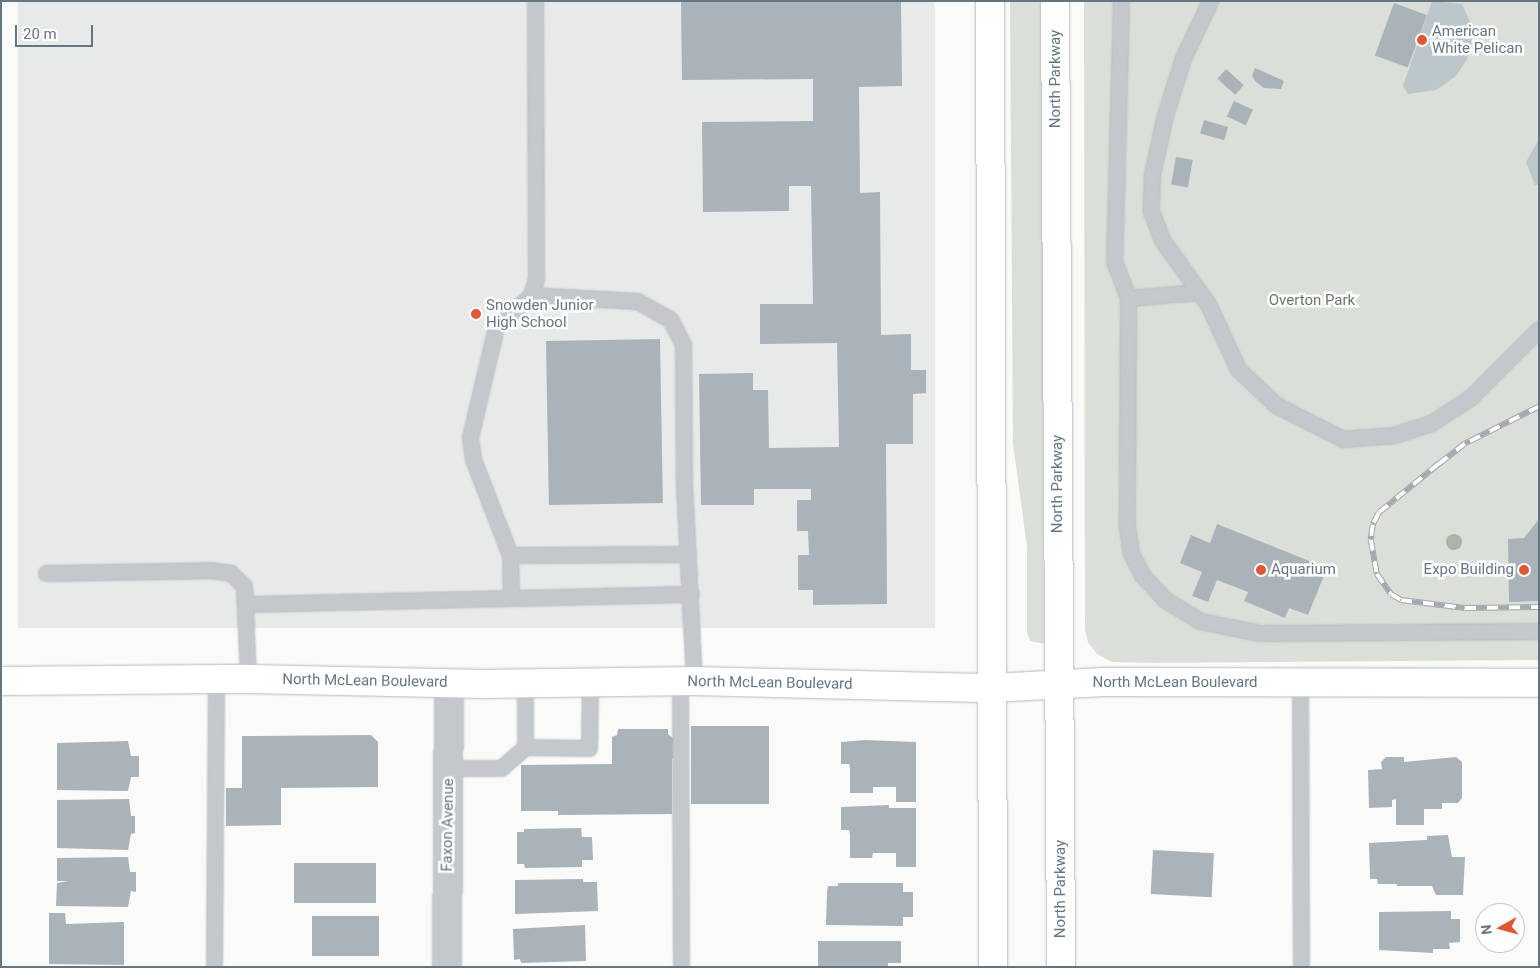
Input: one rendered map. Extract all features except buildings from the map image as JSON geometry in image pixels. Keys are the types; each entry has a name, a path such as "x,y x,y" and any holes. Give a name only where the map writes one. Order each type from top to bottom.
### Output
{"main road":[{"path":"990,1 990,688 993,967"},
{"name":"North Parkway","path":"1055,1 1061,967"},
{"name":"North McLean Boulevard","path":"1,681 248,679 525,684 687,681 990,688 1059,683 1539,683"}],"street":[{"name":"Faxon Avenue","path":"447,967 449,683"}],"lane":[{"path":"511,598 510,555 473,459 470,437 496,327 531,295 536,279 535,1"},
{"path":"1120,1 1114,261 1128,298 1127,526 1131,553 1142,574 1164,599 1200,621 1260,633 1539,631"},
{"path":"1210,1 1183,58 1165,116 1152,174 1151,211 1162,240 1208,304 1238,369 1276,405 1342,439 1394,435 1431,423 1471,397 1539,328"},
{"path":"1128,298 1200,292"},
{"path":"531,295 637,301 670,319 684,344 688,554 691,594 687,681 681,967"},
{"path":"510,555 688,554"},
{"path":"46,573 210,570 232,573 244,586 248,679"},
{"path":"245,604 691,594"},
{"path":"214,967 216,679"},
{"path":"449,768 501,768 525,747 590,748 590,682"},
{"path":"525,684 525,747"},
{"path":"1300,684 1301,967"}],"shaded area":[{"name":"Snowden Junior High School","path":"18,1 935,1 935,628 18,628"},
{"path":"1432,1 1462,4 1470,22 1472,39 1467,59 1456,76 1436,90 1408,94 1403,86"},
{"path":"1539,139 1539,185 1535,185 1526,162"}],"green space":[{"path":"1010,1 1042,1 1044,644 1030,641 1027,632 1027,547 1013,443"},
{"name":"Overton Park","path":"1084,1 1539,1 1539,660 1112,662 1097,654 1088,642 1085,630"}],"railway":[{"path":"1539,407 1465,444 1439,464 1379,513 1373,525 1371,540 1377,574 1391,594 1401,600 1465,608 1539,607"}],"place":[{"name":"American White Pelican","path":"1422,40"},
{"name":"Snowden Junior High School","path":"476,314"},
{"name":"Aquarium","path":"1261,570"},
{"name":"Expo Building","path":"1524,570"}]}
